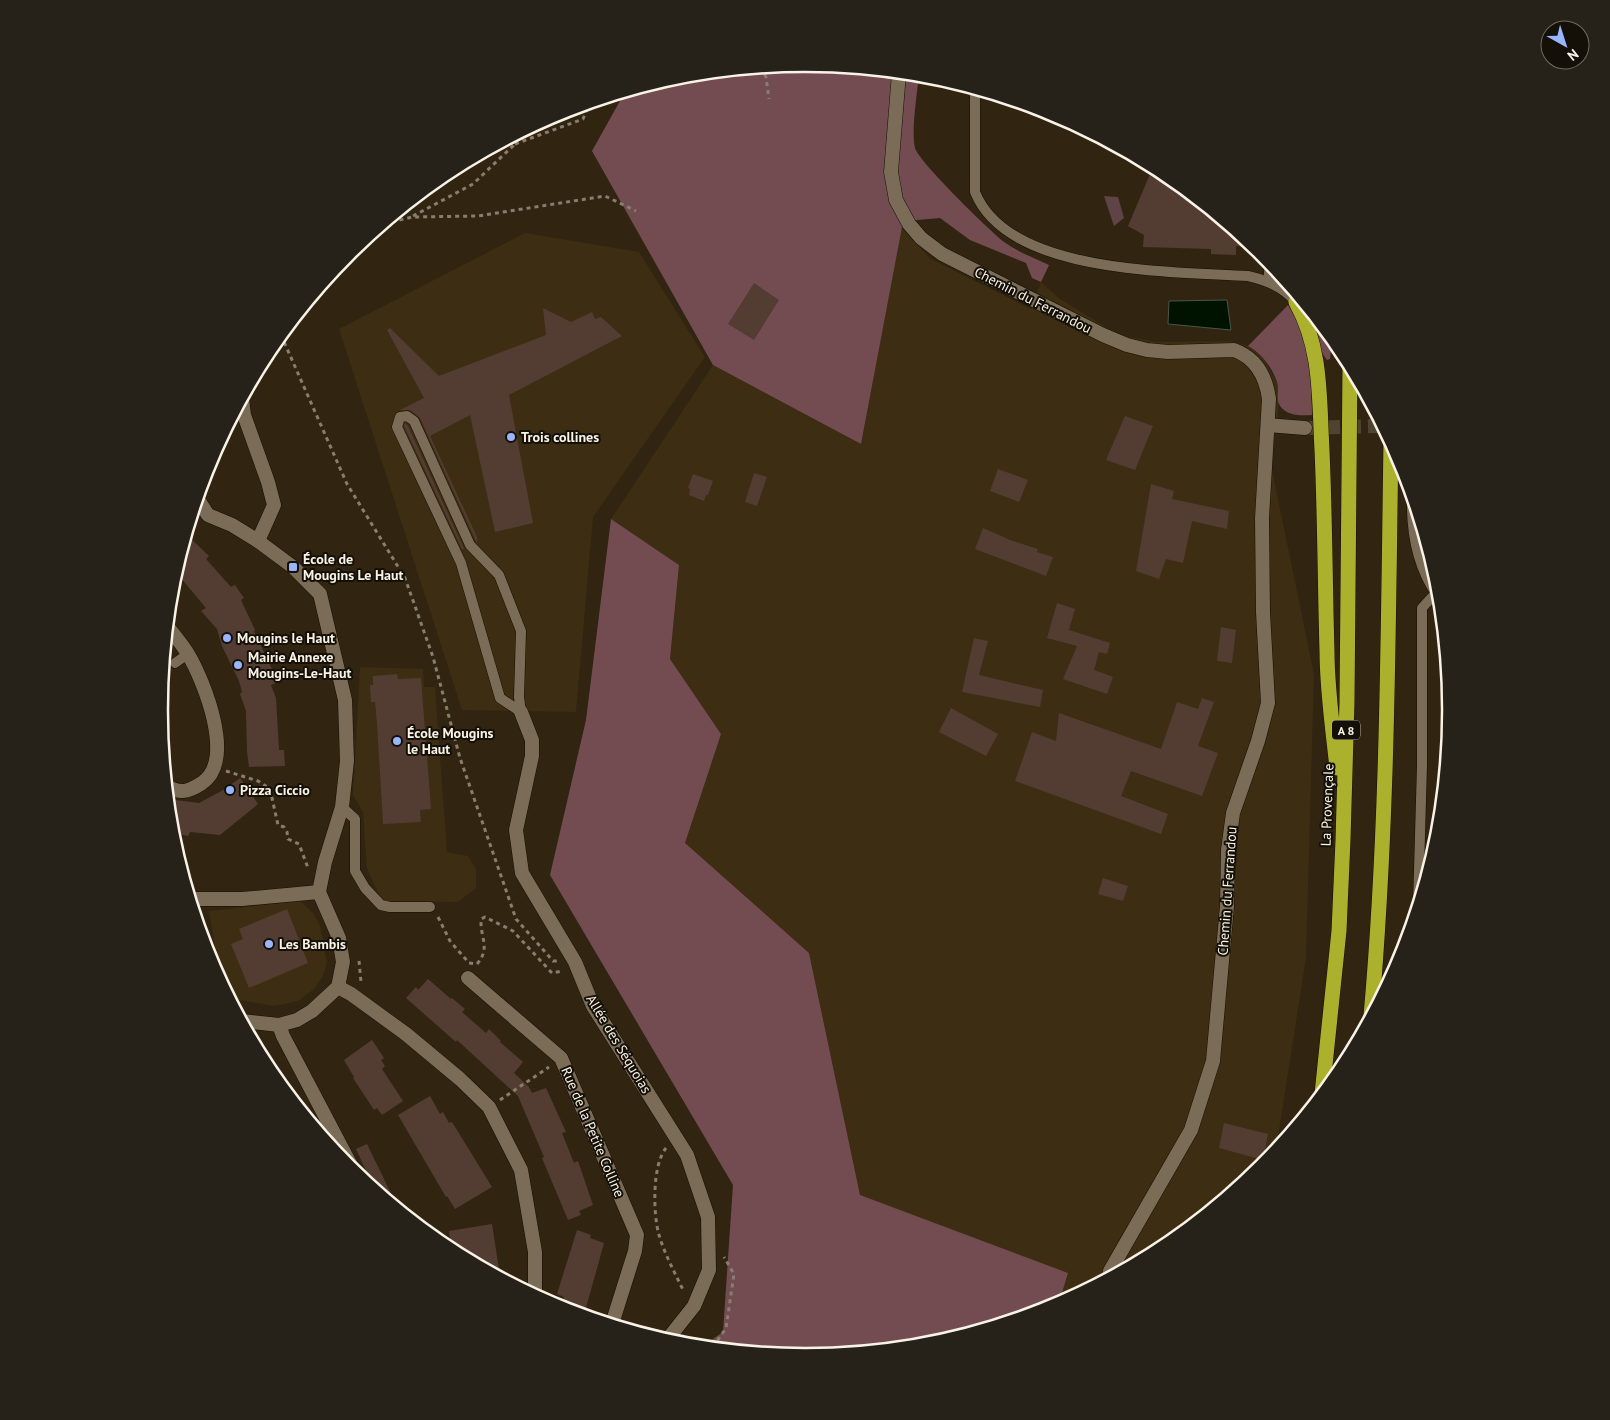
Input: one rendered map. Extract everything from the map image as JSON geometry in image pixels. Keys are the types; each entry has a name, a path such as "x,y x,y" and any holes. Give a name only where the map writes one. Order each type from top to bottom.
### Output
{"highway":[{"path":"1301,310 1310,331 1316,354 1319,381 1327,654 1343,840"},
{"name":"La Provençale","path":"1323,1080 1339,931 1343,840 1347,702 1350,380"},
{"path":"1372,1001 1378,932 1385,770 1391,459"}],"street":[{"name":"Chemin du Ferrandou","path":"898,80 891,172 896,200 909,224 921,238 942,254 1127,346 1168,352 1234,350 1247,356 1255,363 1268,388 1268,425 1262,518 1263,612 1268,704 1258,741 1233,813 1228,850 1227,906 1213,1061 1191,1130 1111,1269"},
{"path":"243,409 274,505 258,541"},
{"path":"1268,425 1305,428"},
{"path":"201,504 208,515 258,541 293,567 320,594 345,700 346,761 342,807 318,892 339,938 343,962 338,988 312,1011 296,1020 279,1025 249,1022"},
{"path":"172,633 188,654 204,687 214,720 218,752 213,768 204,781 188,791 173,789"},
{"name":"Allée des Séquoias","path":"521,712 532,740 532,756 516,830 522,874 575,962 593,1006 676,1136 686,1155 708,1217 709,1270 694,1306 672,1333"},
{"path":"196,900 242,899 318,892"},
{"name":"Rue de la Petite Colline","path":"468,978 561,1058 637,1235 635,1251 614,1318"},
{"path":"338,988 352,994 406,1034 460,1079 489,1107 521,1170 535,1252 536,1288"},
{"path":"279,1025 341,1147"}],"lane":[{"path":"975,96 975,192 989,217 1007,231 1020,239 1062,256 1093,264 1139,270 1248,276 1268,282 1284,290"},
{"path":"1268,282 1269,273"},
{"path":"407,416 414,421 470,545 499,575 521,631 521,712 500,698 461,563 397,427 400,417 407,416"},
{"path":"1412,517 1418,558 1430,584"},
{"path":"1419,883 1422,765 1422,608 1426,602 1432,598"},
{"path":"175,663 188,654"},
{"path":"342,807 355,820 355,872 365,888 381,905 390,907 430,907"}],"path":[{"path":"764,74 769,99"},
{"path":"412,217 473,184 515,144 583,119 586,111"},
{"path":"397,221 412,217 478,216 605,196 636,211"},
{"path":"284,343 347,484 405,578 432,657 460,758 516,919 553,961 575,962"},
{"path":"213,768 258,780 270,789 278,826 284,827 288,839 299,844 307,868 325,862"},
{"path":"430,907 437,915 450,941 469,963 477,964 484,956 485,946 480,928 481,919 485,917 513,931 552,973 564,971 575,962"},
{"path":"489,1107 561,1058"},
{"path":"676,1136 660,1154 656,1176 656,1210 659,1234 666,1254 685,1294 694,1306"},
{"path":"709,1243 724,1257 734,1274 726,1328 717,1341"}],"shaded area":[{"path":"805,72 888,78 918,83 914,141 919,155 955,196 1004,242 1020,252 1049,265 1041,282 1032,278 1026,263 970,240 940,218 917,220 902,227 861,444 713,365 592,151 621,100 681,85 722,78"},
{"path":"1104,196 1118,197 1124,218 1114,226"},
{"path":"901,227 931,259 1031,309 1041,282 1060,299 1119,335 1156,342 1230,341 1248,346 1257,351 1264,359 1277,383 1279,392 1278,415 1271,465 1314,674 1306,958 1278,1137 1256,1161 1193,1216 1124,1262 1062,1293 1068,1273 860,1196 809,953 684,843 721,734 670,659 679,565 611,519 713,365 861,444"},
{"name":"Trois collines","path":"525,233 639,252 705,357 593,517 576,712 462,710 339,329"},
{"path":"1227,300 1231,330 1168,324 1169,301"},
{"path":"1288,305 1303,331 1311,370 1312,415 1297,415 1283,410 1278,401 1278,384 1275,376 1262,357 1248,346"},
{"path":"1314,326 1331,350 1330,359 1327,360 1322,353"},
{"path":"611,519 679,565 670,659 721,734 685,843 809,953 860,1195 1068,1273 1062,1293 1010,1314 970,1326 888,1342 805,1348 763,1346 711,1340 723,1332 733,1185 550,875 586,720"},
{"name":"École Mougins le Haut","path":"360,667 423,669 424,687 435,687 447,852 468,856 476,869 476,888 458,902 382,901 367,869 363,812 353,795"},
{"name":"Les Bambis","path":"300,901 313,913 320,925 327,963 323,976 314,989 298,1001 275,1006 239,1000 216,954 209,911"}],"building":[{"path":"1150,174 1193,204 1242,246 1236,246 1236,255 1211,254 1211,249 1143,247 1144,235 1128,226"},
{"path":"754,283 779,300 754,340 728,324"},
{"path":"543,308 571,322 592,312 595,319 601,317 622,336 509,395 533,523 495,532 470,415 430,436 477,537 477,543 420,418 410,410 400,410 424,398 387,330 390,328 439,376 546,335"},
{"path":"1125,416 1153,426 1135,470 1106,460"},
{"path":"405,423 464,549 462,549 404,426"},
{"path":"998,469 1028,480 1019,502 990,491"},
{"path":"754,473 767,477 757,506 745,502"},
{"path":"693,474 713,481 704,501 689,495 690,489 688,488"},
{"path":"1151,484 1174,491 1172,499 1229,511 1227,529 1192,521 1183,563 1166,559 1159,579 1136,571"},
{"path":"983,528 1010,540 1038,549 1037,552 1053,557 1046,576 975,549"},
{"path":"191,539 209,556 206,559 231,587 235,585 244,598 241,600 278,682 271,685 276,698 279,750 284,750 285,766 249,767 246,711 240,694 242,692 239,681 222,646 217,629 201,611 206,608 182,579"},
{"path":"1057,603 1075,609 1069,630 1110,643 1107,654 1099,652 1094,670 1113,677 1107,694 1063,679 1077,646 1047,638"},
{"path":"1221,627 1236,630 1232,663 1217,661"},
{"path":"974,638 988,641 979,675 1043,690 1040,707 962,692"},
{"path":"397,674 398,679 421,678 431,809 420,810 421,822 383,824 377,723 375,702 371,702 370,685 373,685 373,676"},
{"path":"1202,698 1214,702 1198,746 1218,753 1202,796 1131,771 1121,796 1168,814 1161,834 1015,781 1032,732 1056,741 1059,713 1161,749 1177,702 1198,709"},
{"path":"951,708 998,734 986,756 939,732"},
{"path":"240,778 258,804 220,835 190,832 188,836 180,834 174,800 199,803 225,789"},
{"path":"1103,878 1128,886 1123,901 1098,894"},
{"path":"287,909 308,963 249,988 231,944 243,939 239,929"},
{"path":"428,979 465,1009 462,1012 486,1033 489,1029 500,1042 523,1062 514,1073 529,1087 532,1093 546,1088 566,1132 562,1133 574,1163 578,1161 593,1205 579,1211 581,1215 568,1220 518,1096 457,1040 456,1042 406,998 416,987 418,990"},
{"path":"372,1040 384,1058 381,1060 385,1066 382,1069 403,1101 382,1115 377,1108 374,1110 353,1078 344,1060"},
{"path":"430,1096 440,1114 443,1112 449,1123 452,1122 492,1187 455,1209 398,1115"},
{"path":"1224,1123 1268,1134 1265,1151 1258,1159 1219,1148"},
{"path":"367,1144 391,1194 367,1173 356,1149"},
{"path":"492,1224 499,1269 450,1239 449,1231"},
{"path":"577,1230 591,1235 590,1238 604,1243 586,1309 563,1300 564,1297 557,1294"}],"tunnel":[{"path":"1305,428 1376,426"}],"place":[{"name":"Trois collines","path":"511,437"},
{"name":"École de Mougins Le Haut","path":"293,567"},
{"name":"Mougins le Haut","path":"227,638"},
{"name":"Mairie Annexe Mougins-Le-Haut","path":"238,665"},
{"name":"École Mougins le Haut","path":"397,741"},
{"name":"Pizza Ciccio","path":"230,790"},
{"name":"Les Bambis","path":"269,944"}]}
